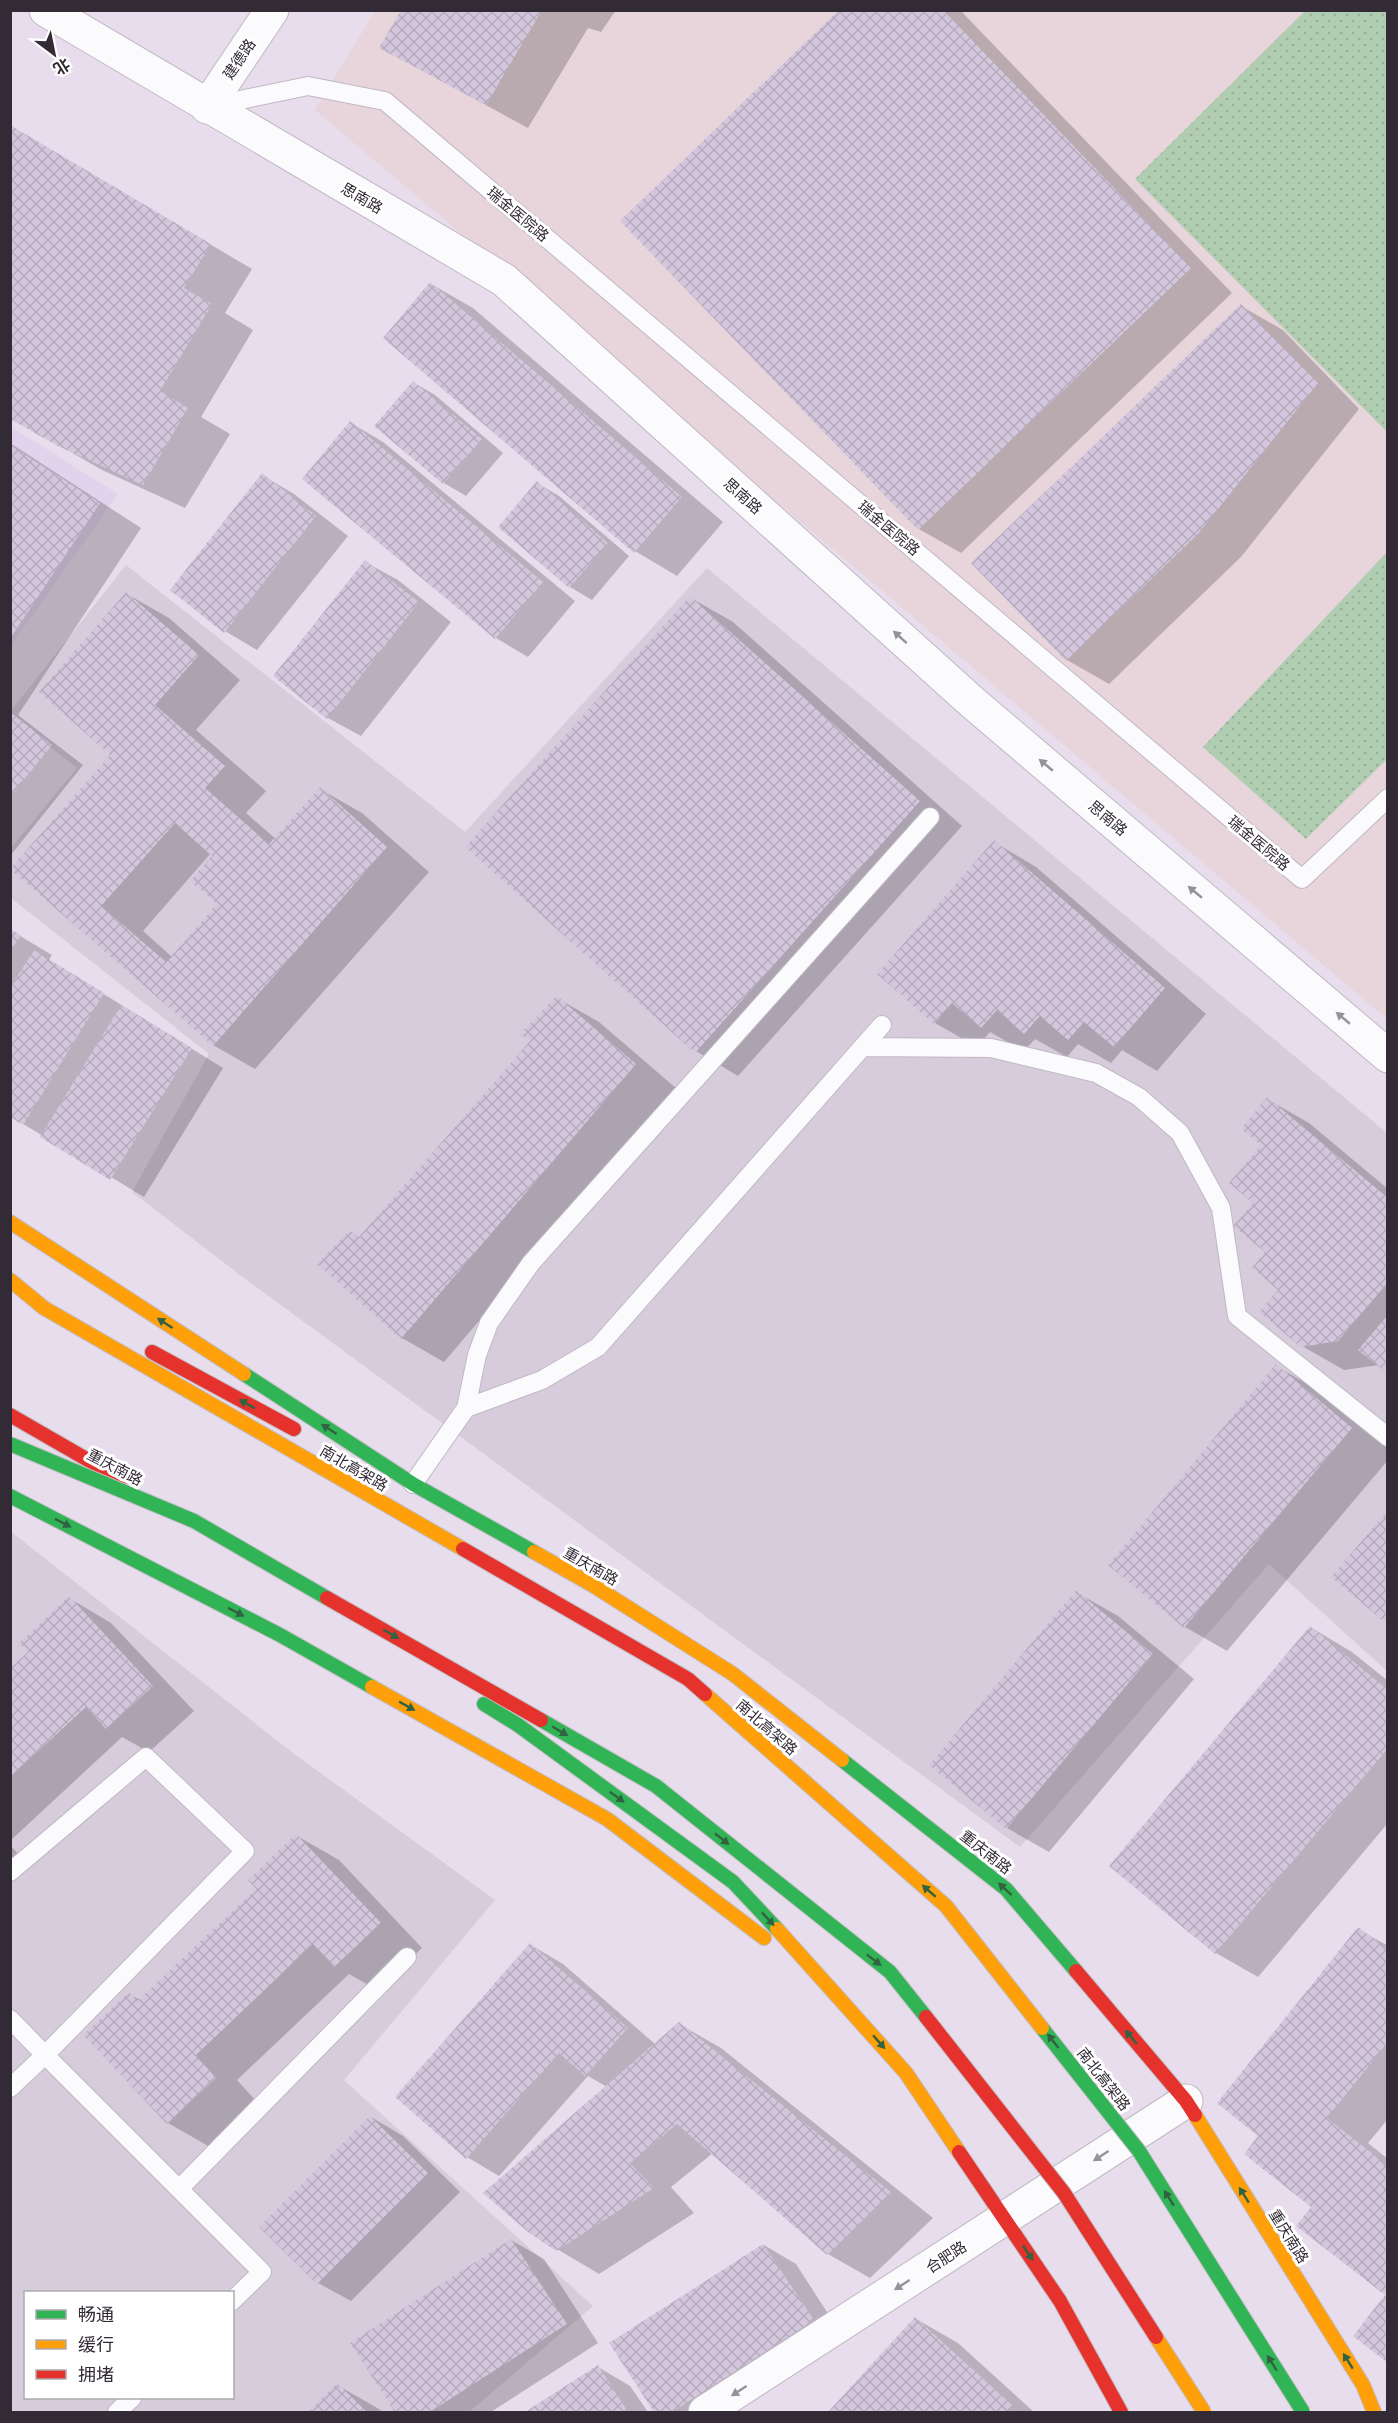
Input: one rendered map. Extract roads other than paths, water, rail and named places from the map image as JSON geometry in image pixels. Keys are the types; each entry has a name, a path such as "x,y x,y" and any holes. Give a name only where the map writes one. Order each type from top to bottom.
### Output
{"main road":[{"name":"重庆南路","path":"10,1222 413,1484 594,1586 733,1674 1006,1889 1186,2101 1363,2385 1374,2412"},
{"path":"10,1275 105,1326"},
{"path":"10,1280 44,1308"},
{"name":"南北高架路","path":"10,1290 688,1679 946,1906 1139,2151 1303,2412"},
{"name":"重庆南路","path":"137,1344 311,1436 413,1484"},
{"path":"10,1415 656,1786 890,1972 1064,2193 1204,2412"},
{"name":"重庆南路","path":"10,1430 197,1530 518,1725 732,1882 841,1998 906,2073 1060,2301 1121,2412"},
{"path":"10,1443 194,1521"},
{"name":"重庆南路","path":"10,1496 280,1635 608,1819 841,1998"}],"street":[{"name":"思南路","path":"46,10 504,280 972,702 1388,1056"},
{"name":"建德路","path":"207,107 272,10"},
{"name":"合肥路","path":"705,2412 1186,2101"}],"lane":[{"name":"瑞金医院路","path":"207,107 308,86 386,101 1302,879 1388,798"},
{"path":"413,1484 466,1408 477,1355 489,1323 531,1263 930,817"},
{"path":"466,1408 542,1380 598,1347 882,1025"},
{"path":"862,1047 991,1048 1096,1073 1139,1097 1180,1133 1221,1208 1237,1316 1388,1437"},
{"path":"10,1872 146,1757 245,1851 10,2088"},
{"path":"180,2189 407,1957"},
{"path":"10,2019 262,2272 234,2299"},
{"path":"117,2412 130,2399"}]}
